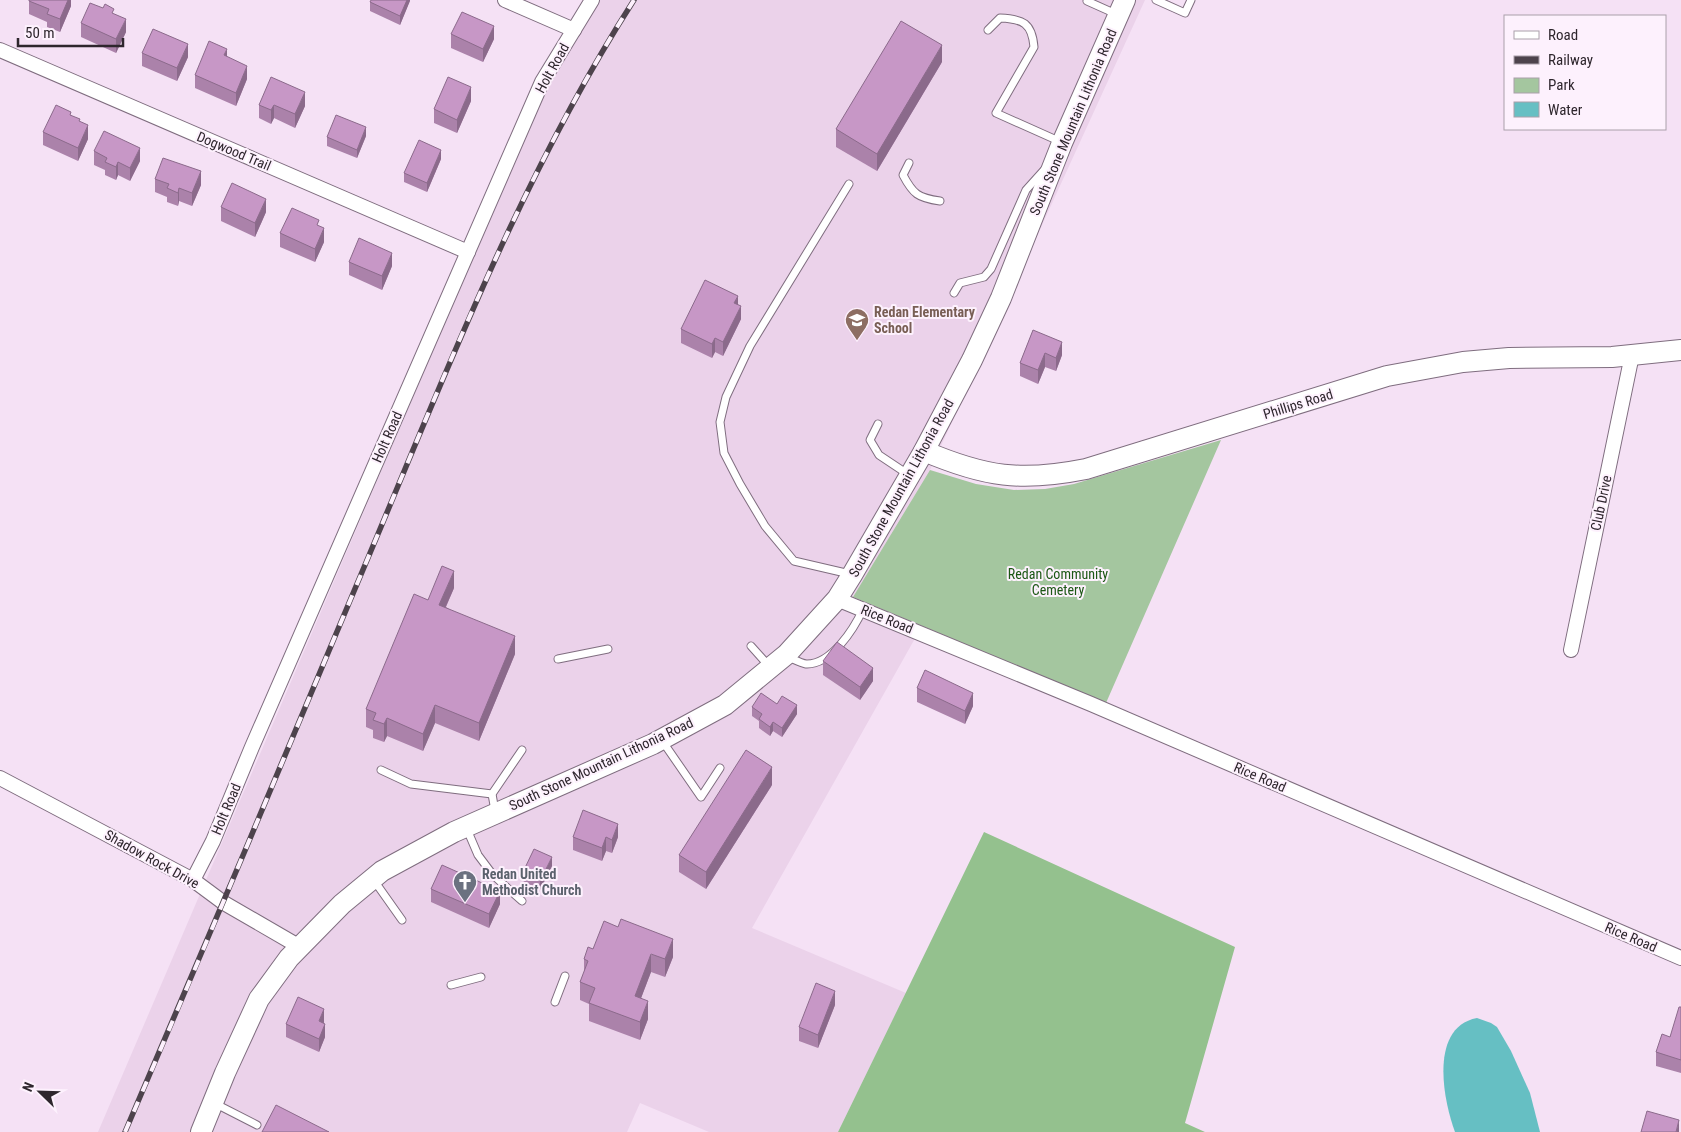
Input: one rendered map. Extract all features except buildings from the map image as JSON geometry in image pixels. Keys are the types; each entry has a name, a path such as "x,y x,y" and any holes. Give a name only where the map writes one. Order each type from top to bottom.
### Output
{"main road":[{"name":"South Stone Mountain Lithonia Road","path":"202,1132 259,999 289,958 342,904 382,871 466,827 494,804 661,739 725,704 778,662 837,599 910,476 972,360 996,307 1060,149 1122,7"},
{"name":"Phillips Road","path":"924,451 955,464 989,473 1020,476 1054,475 1086,469 1386,376 1424,368 1509,358 1632,355 1681,350"}],"street":[{"path":"505,0 574,30"},
{"name":"Holt Road","path":"193,880 213,841 542,82 592,0"},
{"name":"Dogwood Trail","path":"0,50 468,252"},
{"name":"Club Drive","path":"1571,650 1632,355"},
{"name":"Rice Road","path":"837,599 1091,704 1681,958"},
{"name":"Shadow Rock Drive","path":"0,778 193,880 224,903 300,947"}],"lane":[{"path":"1156,0 1184,14 1191,0"},
{"path":"1086,1 1122,7"},
{"path":"954,293 960,283 984,277 991,268 1026,190 1060,149 996,113 1034,47 1033,35 1028,25 1014,18 1000,18 988,30"},
{"path":"909,163 903,175 911,191 926,199 940,201"},
{"path":"849,184 750,346 726,397 720,422 724,453 740,484 765,526 794,561 852,575"},
{"path":"878,424 870,440 878,455 910,476"},
{"path":"751,646 778,662 806,664 824,659 838,647 850,632 863,609"},
{"path":"558,659 608,649"},
{"path":"661,739 701,797 720,768"},
{"path":"381,770 411,784 494,804 522,750"},
{"path":"466,827 483,862 493,875 522,901"},
{"path":"373,879 402,920"},
{"path":"555,1002 565,976"},
{"path":"451,985 481,978"},
{"path":"213,1103 257,1125"}],"shaded area":[{"path":"599,0 1145,0 930,470 853,597 922,626 752,928 906,993 838,1132 709,1132 640,1103 627,1132 98,1132 548,82"},
{"path":"984,832 1235,947 1185,1123 1205,1132 838,1132"}],"green space":[{"name":"Redan Community Cemetery","path":"1221,440 1106,703 853,597 930,470 976,484 1014,490 1045,489 1074,484"}],"water":[{"path":"1477,1018 1497,1027 1511,1051 1530,1093 1540,1132 1455,1132 1444,1084 1446,1050 1452,1035 1462,1024"}],"railway":[{"path":"125,1132 494,261 560,128 595,63 634,0"}],"place":[{"name":"Redan Elementary School","path":"857,341"},
{"name":"Redan United Methodist Church","path":"465,903"}]}
